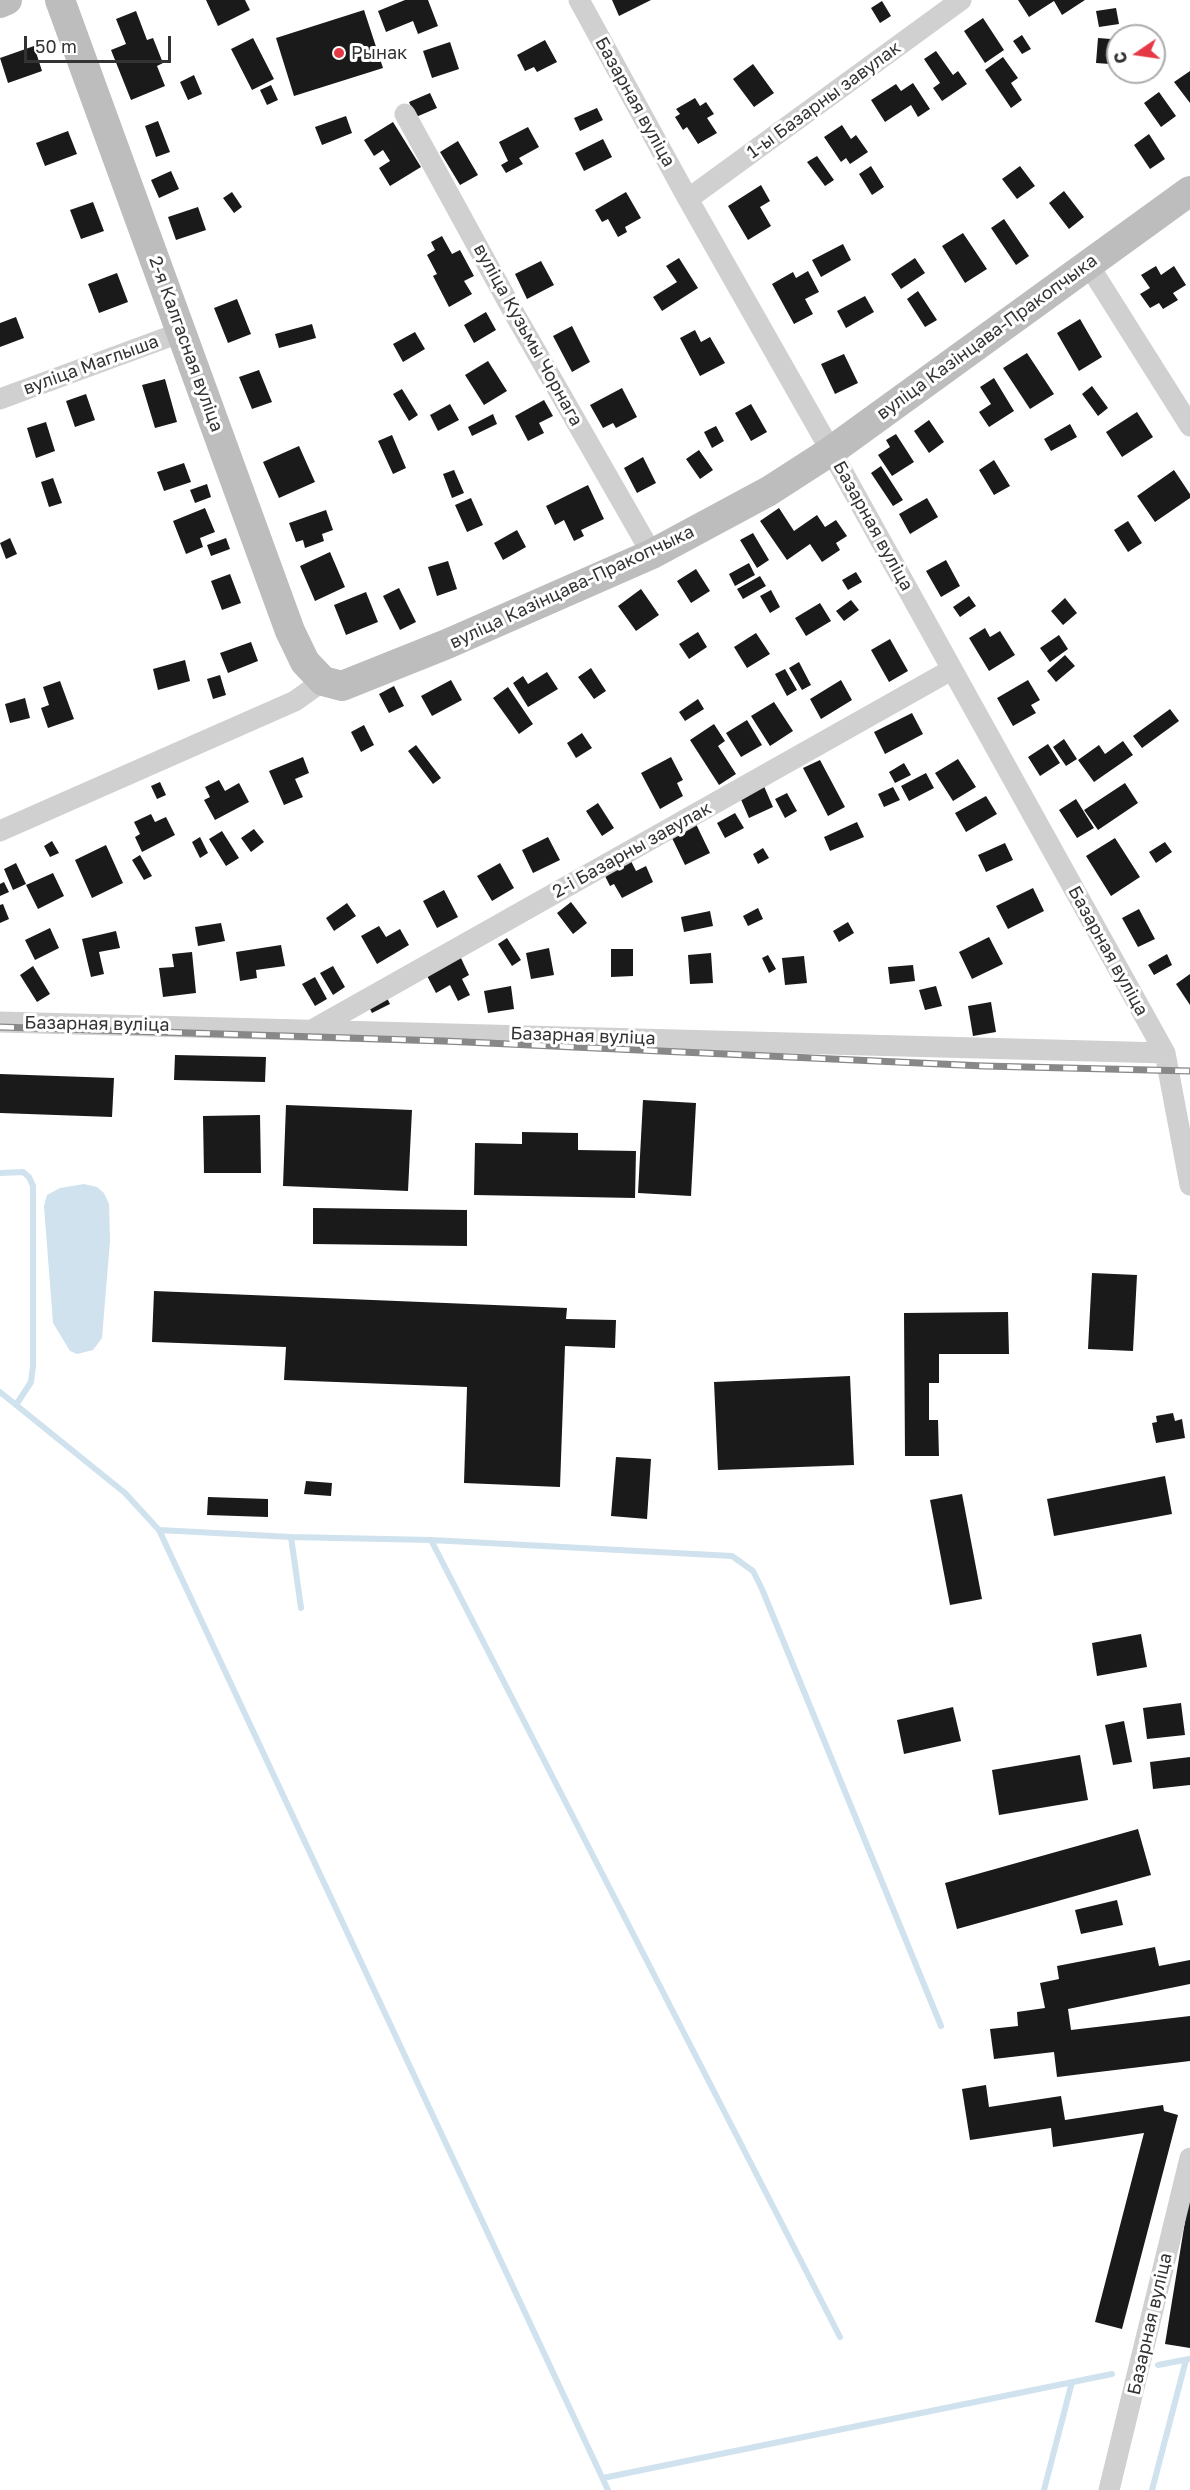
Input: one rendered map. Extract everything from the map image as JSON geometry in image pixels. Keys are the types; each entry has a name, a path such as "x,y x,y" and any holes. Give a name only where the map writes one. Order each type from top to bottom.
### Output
{"street":[{"path":"0,3 7,0"},
{"name":"2-я Калгасная вуліца","path":"60,0 290,631 305,662 323,681"},
{"name":"Базарная вуліца","path":"579,0 688,200 831,450 1165,1053 1190,1185"},
{"name":"1-ы Базарны завулак","path":"688,200 961,0"},
{"name":"вуліца Кузьмы Чорнага","path":"405,114 514,313 652,554"},
{"name":"вуліца Казінцава-Пракопчыка","path":"323,681 342,686 362,680 652,554 769,491 831,450 1190,191"},
{"path":"1088,264 1190,426"},
{"name":"вуліца Маглыша","path":"0,399 182,332"},
{"name":"2-і Базарны завулак","path":"314,1029 951,670"},
{"path":"0,831 295,701 323,681"},
{"name":"Базарная вуліца","path":"0,1022 1165,1053"},
{"name":"Базарная вуліца","path":"1108,2490 1120,2451 1190,2157"}],"water":[{"path":"84,1184 97,1187 104,1193 109,1204 110,1241 102,1338 93,1350 77,1354 70,1351 53,1323 44,1206 47,1195 60,1188"}],"building":[{"path":"206,0 245,0 250,10 218,26"},
{"path":"405,0 428,0 438,26 418,34 413,21 386,32 378,11"},
{"path":"612,0 651,0 619,16"},
{"path":"1018,0 1085,0 1062,15 1054,1 1029,17"},
{"path":"882,1 891,16 880,23 871,8"},
{"path":"1116,8 1119,24 1106,24 1099,27 1096,11"},
{"path":"364,10 383,68 294,96 276,38"},
{"path":"136,11 147,40 153,38 163,63 157,66 165,86 131,100 111,50 126,44 116,19"},
{"path":"983,18 1004,50 985,63 964,31"},
{"path":"1022,35 1031,49 1022,54 1013,41"},
{"path":"253,38 274,79 252,90 231,49"},
{"path":"1098,38 1106,39 1106,64 1096,63"},
{"path":"545,40 557,62 537,72 534,67 525,71 517,55"},
{"path":"450,42 459,69 432,78 423,51"},
{"path":"34,46 42,71 8,83 0,58"},
{"path":"936,51 953,75 958,71 967,84 942,101 933,88 940,83 924,59"},
{"path":"1003,57 1018,78 1011,83 1022,100 1011,108 985,70"},
{"path":"753,64 774,93 754,107 733,79"},
{"path":"1190,71 1190,103 1174,82"},
{"path":"194,75 202,94 188,100 180,82"},
{"path":"913,83 930,109 918,117 911,105 885,122 871,100 896,84 901,91"},
{"path":"271,85 278,100 267,105 260,90"},
{"path":"1159,92 1176,116 1161,127 1144,103"},
{"path":"430,93 437,108 416,117 409,102"},
{"path":"695,98 700,106 706,102 714,114 707,118 717,133 698,144 687,127 683,130 675,117 680,114 676,109"},
{"path":"597,108 603,120 580,131 574,118"},
{"path":"346,116 352,133 322,145 315,127"},
{"path":"158,121 170,152 156,157 145,126"},
{"path":"393,122 421,167 390,186 379,168 390,161 383,150 374,156 364,140"},
{"path":"842,125 851,139 856,135 868,152 850,164 846,158 841,162 824,137"},
{"path":"528,127 539,147 519,158 523,164 506,173 501,165 508,161 499,142"},
{"path":"68,131 77,154 45,166 36,143"},
{"path":"1149,134 1165,159 1150,169 1134,145"},
{"path":"603,139 612,157 584,171 575,153"},
{"path":"458,141 478,175 460,185 440,152"},
{"path":"817,156 834,180 825,186 807,162"},
{"path":"871,166 884,187 872,195 859,174"},
{"path":"1020,166 1035,186 1017,199 1002,179"},
{"path":"171,171 179,189 159,198 151,180"},
{"path":"761,185 770,201 760,207 771,226 748,240 728,206"},
{"path":"1064,191 1084,217 1069,229 1049,203"},
{"path":"232,192 242,207 234,213 223,198"},
{"path":"626,192 641,218 625,227 627,232 618,237 608,219 602,222 595,210"},
{"path":"93,202 104,231 81,239 70,210"},
{"path":"198,207 206,230 176,240 168,217"},
{"path":"1004,219 1029,256 1016,265 991,228"},
{"path":"963,233 987,269 965,283 942,246"},
{"path":"442,236 452,254 460,250 474,276 464,281 472,294 449,307 433,276 437,274 427,255 435,250 431,242"},
{"path":"843,244 851,260 821,277 812,260"},
{"path":"679,258 698,288 662,311 653,297 677,282 666,266"},
{"path":"915,258 925,273 901,289 891,274"},
{"path":"541,261 554,285 527,299 515,274"},
{"path":"1156,266 1161,275 1174,266 1186,285 1173,293 1178,300 1163,309 1159,303 1150,308 1140,294 1150,288 1141,275"},
{"path":"808,271 819,292 805,299 813,314 794,324 772,284 793,272 796,278"},
{"path":"117,273 128,302 99,313 88,284"},
{"path":"918,291 937,320 925,327 907,299"},
{"path":"865,296 874,312 846,328 837,311"},
{"path":"237,299 251,334 228,343 214,308"},
{"path":"486,312 496,330 474,343 464,325"},
{"path":"16,317 24,338 0,347 0,323"},
{"path":"1080,319 1102,357 1079,371 1057,333"},
{"path":"312,324 316,338 279,348 275,334"},
{"path":"572,326 590,362 572,372 553,336"},
{"path":"695,330 701,342 710,337 725,363 700,376 680,338"},
{"path":"415,332 425,349 403,362 393,344"},
{"path":"1027,353 1054,394 1030,409 1003,368"},
{"path":"844,354 858,383 835,394 821,364"},
{"path":"488,361 507,391 484,405 465,375"},
{"path":"259,370 272,402 252,409 239,377"},
{"path":"994,378 1014,411 989,427 979,412 991,404 980,387"},
{"path":"165,379 177,422 155,428 142,385"},
{"path":"1092,386 1108,408 1098,416 1082,394"},
{"path":"622,388 637,417 616,428 613,423 603,428 590,405"},
{"path":"402,389 418,415 409,421 393,394"},
{"path":"86,394 95,420 75,427 66,401"},
{"path":"544,400 553,416 539,423 544,433 528,441 515,416"},
{"path":"450,404 459,420 438,431 430,415"},
{"path":"751,404 767,432 751,441 735,413"},
{"path":"1137,412 1153,437 1122,457 1106,432"},
{"path":"493,414 497,424 472,436 468,427"},
{"path":"929,420 944,442 929,453 914,431"},
{"path":"46,422 55,451 36,458 27,428"},
{"path":"1070,424 1077,437 1051,451 1044,439"},
{"path":"716,426 724,441 712,448 704,432"},
{"path":"896,434 914,462 892,476 878,455 890,447 886,440"},
{"path":"392,435 406,468 393,474 378,441"},
{"path":"299,446 315,482 279,498 263,462"},
{"path":"699,450 713,470 700,479 686,459"},
{"path":"643,457 656,483 637,493 624,468"},
{"path":"994,460 1010,486 994,495 979,470"},
{"path":"184,463 191,482 164,491 157,472"},
{"path":"881,466 903,500 893,506 871,473"},
{"path":"454,470 464,493 452,498 443,474"},
{"path":"1174,470 1190,494 1190,498 1155,522 1137,496"},
{"path":"53,478 62,503 49,507 41,482"},
{"path":"207,484 211,497 195,503 190,490"},
{"path":"588,485 604,519 581,530 584,536 574,541 564,520 555,525 546,506"},
{"path":"471,498 483,525 467,532 455,505"},
{"path":"927,498 938,517 910,534 899,514"},
{"path":"205,508 215,532 200,538 203,547 186,554 173,521"},
{"path":"779,508 794,531 817,515 825,527 836,520 847,536 836,543 840,550 822,562 810,544 787,560 760,521"},
{"path":"326,510 333,530 322,534 324,541 305,548 303,540 296,542 289,523"},
{"path":"1128,521 1142,543 1128,552 1114,530"},
{"path":"517,530 526,547 503,560 494,543"},
{"path":"753,533 769,560 757,568 740,540"},
{"path":"10,538 17,554 6,559 0,543"},
{"path":"226,538 230,549 211,556 207,545"},
{"path":"330,552 345,587 315,601 300,566"},
{"path":"946,560 960,586 941,597 926,571"},
{"path":"448,561 457,589 437,596 428,567"},
{"path":"749,563 755,575 735,586 729,574"},
{"path":"696,569 710,591 691,603 677,581"},
{"path":"856,572 862,582 848,590 842,580"},
{"path":"230,574 241,603 222,610 211,581"},
{"path":"760,576 766,586 743,599 737,589"},
{"path":"399,588 416,622 400,630 383,596"},
{"path":"641,589 659,615 636,631 618,606"},
{"path":"771,590 780,607 770,613 760,596"},
{"path":"366,592 378,622 346,635 334,605"},
{"path":"969,596 976,606 960,617 953,607"},
{"path":"1065,598 1077,613 1063,625 1051,611"},
{"path":"851,600 859,610 844,621 836,611"},
{"path":"820,603 831,621 806,636 795,618"},
{"path":"985,628 990,637 1000,631 1015,655 989,671 969,638"},
{"path":"698,632 707,647 689,659 679,644"},
{"path":"756,633 770,654 747,668 734,647"},
{"path":"1059,635 1068,649 1050,662 1040,648"},
{"path":"890,639 908,671 889,682 871,650"},
{"path":"251,642 258,661 228,673 220,653"},
{"path":"1065,655 1075,666 1056,682 1047,671"},
{"path":"185,660 190,681 158,690 153,669"},
{"path":"799,662 811,685 802,690 789,668"},
{"path":"591,668 606,691 594,699 578,677"},
{"path":"785,669 797,690 787,696 775,674"},
{"path":"547,672 558,689 528,707 513,683 523,676 528,684"},
{"path":"220,675 226,695 213,699 207,679"},
{"path":"451,680 462,700 432,716 421,696"},
{"path":"841,680 852,700 821,719 810,699"},
{"path":"1028,680 1040,700 1031,705 1036,713 1013,726 997,698"},
{"path":"60,681 74,719 48,728 41,708 49,705 43,687"},
{"path":"394,686 404,706 389,713 379,694"},
{"path":"508,687 533,724 519,734 493,698"},
{"path":"25,698 30,718 10,723 5,704"},
{"path":"698,699 704,709 685,721 679,712"},
{"path":"774,702 793,731 770,746 751,716"},
{"path":"1170,709 1179,721 1142,748 1133,736"},
{"path":"912,713 923,734 885,754 874,732"},
{"path":"747,720 762,745 741,757 726,733"},
{"path":"714,724 725,741 718,746 736,774 719,785 690,740"},
{"path":"364,725 374,745 361,752 351,732"},
{"path":"582,733 592,748 576,758 567,743"},
{"path":"1064,739 1077,759 1066,766 1053,747"},
{"path":"1123,741 1133,755 1094,782 1078,760 1099,745 1105,754"},
{"path":"1048,744 1060,763 1040,776 1028,757"},
{"path":"416,745 441,778 433,784 408,751"},
{"path":"303,757 309,773 295,779 303,797 284,805 269,771"},
{"path":"671,757 683,780 677,783 683,796 660,809 641,773"},
{"path":"958,759 976,787 953,801 935,773"},
{"path":"820,760 845,807 828,816 803,768"},
{"path":"904,763 911,775 895,783 889,772"},
{"path":"926,773 934,788 909,801 901,786"},
{"path":"219,780 225,791 239,783 249,802 215,820 204,800 210,797 205,787"},
{"path":"160,782 166,795 157,799 151,786"},
{"path":"1125,783 1138,803 1098,830 1084,810"},
{"path":"763,784 773,807 749,818 739,795"},
{"path":"893,787 900,800 884,807 878,794"},
{"path":"787,793 797,811 785,818 775,799"},
{"path":"986,796 997,814 966,832 955,813"},
{"path":"1076,799 1094,828 1077,838 1059,810"},
{"path":"598,803 614,828 602,836 586,811"},
{"path":"735,813 744,828 725,838 717,823"},
{"path":"151,814 155,822 166,817 175,835 142,852 135,837 140,834 134,822"},
{"path":"857,822 864,837 830,851 824,837"},
{"path":"696,824 710,853 685,865 671,836"},
{"path":"254,829 264,842 251,852 241,838"},
{"path":"222,831 239,858 226,866 209,839"},
{"path":"200,837 208,853 200,858 192,842"},
{"path":"548,837 560,860 533,873 522,850"},
{"path":"1115,838 1140,877 1111,896 1086,856"},
{"path":"52,841 59,853 50,857 44,846"},
{"path":"1165,842 1172,852 1156,863 1149,852"},
{"path":"1005,843 1013,860 986,872 978,855"},
{"path":"106,845 123,883 92,898 75,860"},
{"path":"763,848 769,858 758,864 753,854"},
{"path":"140,855 152,876 144,880 132,860"},
{"path":"630,859 636,871 646,866 653,882 622,898 614,884 610,886 603,872"},
{"path":"16,863 26,884 13,890 4,869"},
{"path":"500,863 514,888 492,901 477,876"},
{"path":"53,873 64,896 38,909 26,885"},
{"path":"4,882 9,892 0,896 0,884"},
{"path":"1033,888 1044,911 1008,929 996,906"},
{"path":"444,890 458,917 437,928 423,901"},
{"path":"571,902 587,923 573,934 557,913"},
{"path":"347,903 356,916 334,931 326,918"},
{"path":"3,904 9,919 0,923 0,905"},
{"path":"758,908 763,919 748,926 743,916"},
{"path":"1139,909 1155,939 1138,947 1122,918"},
{"path":"710,911 713,926 684,932 681,917"},
{"path":"848,922 854,933 839,942 833,931"},
{"path":"221,923 225,941 198,946 195,927"},
{"path":"379,926 386,937 400,929 409,945 377,964 361,936"},
{"path":"50,928 59,948 35,960 25,940"},
{"path":"116,931 120,948 99,952 104,974 91,977 82,939"},
{"path":"989,937 1003,964 972,979 959,952"},
{"path":"507,938 521,960 512,966 498,944"},
{"path":"281,945 285,966 256,970 257,978 240,981 236,952"},
{"path":"549,948 554,975 531,979 526,953"},
{"path":"611,949 633,949 633,976 611,977"},
{"path":"192,952 196,993 163,997 159,968 174,967 172,954"},
{"path":"711,953 713,983 690,984 688,955"},
{"path":"1167,954 1172,965 1154,975 1148,965"},
{"path":"768,955 776,969 769,973 762,958"},
{"path":"460,956 469,975 462,979 470,995 458,1001 450,985 436,993 426,974"},
{"path":"804,956 807,983 785,985 782,958"},
{"path":"913,965 915,981 890,984 888,967"},
{"path":"33,966 50,994 37,1002 20,975"},
{"path":"333,966 345,987 333,995 320,973"},
{"path":"1190,974 1190,1005 1176,984"},
{"path":"315,977 327,999 315,1006 302,984"},
{"path":"511,986 514,1009 488,1013 484,991"},
{"path":"936,986 942,1006 925,1010 919,990"},
{"path":"385,994 390,1004 372,1013 367,1003"},
{"path":"991,1002 996,1032 973,1036 968,1006"},
{"path":"175,1055 266,1057 265,1082 174,1080"},
{"path":"0,1074 114,1078 112,1117 0,1113"},
{"path":"643,1100 696,1103 691,1196 638,1193"},
{"path":"286,1105 412,1110 408,1191 283,1186"},
{"path":"260,1115 261,1173 204,1173 203,1116"},
{"path":"522,1132 578,1133 578,1150 636,1151 635,1198 474,1195 475,1143 522,1144"},
{"path":"313,1208 467,1210 467,1246 313,1244"},
{"path":"1092,1273 1137,1275 1133,1351 1088,1349"},
{"path":"154,1291 567,1308 566,1319 616,1320 615,1348 565,1346 560,1487 464,1483 467,1387 284,1380 286,1347 152,1342"},
{"path":"1008,1312 1009,1354 939,1354 939,1383 929,1383 929,1420 938,1420 939,1456 905,1456 904,1313"},
{"path":"850,1376 854,1465 718,1470 714,1382"},
{"path":"1173,1413 1175,1421 1182,1419 1185,1438 1156,1443 1152,1423 1157,1422 1156,1416"},
{"path":"616,1457 651,1459 647,1519 611,1516"},
{"path":"1165,1476 1172,1514 1054,1536 1047,1499"},
{"path":"306,1481 332,1483 331,1496 304,1494"},
{"path":"962,1494 982,1599 950,1605 930,1500"},
{"path":"208,1497 268,1499 268,1517 207,1515"},
{"path":"1141,1634 1147,1667 1097,1676 1092,1643"},
{"path":"1181,1703 1185,1735 1147,1739 1143,1708"},
{"path":"953,1707 961,1741 904,1754 897,1720"},
{"path":"1124,1721 1132,1762 1113,1765 1105,1725"},
{"path":"1080,1755 1088,1800 999,1815 992,1770"},
{"path":"1190,1757 1190,1785 1153,1789 1150,1762"},
{"path":"1138,1829 1151,1875 957,1929 945,1883"},
{"path":"1117,1900 1123,1925 1081,1934 1075,1910"},
{"path":"1155,1947 1159,1966 1190,1960 1190,1984 1068,2009 1071,2030 1190,2016 1190,2061 1057,2077 1054,2052 994,2059 990,2029 1018,2026 1017,2012 1045,2008 1040,1983 1059,1979 1057,1966"},
{"path":"986,2085 989,2107 1061,2096 1065,2120 1163,2105 1164,2111 1178,2115 1122,2329 1095,2322 1144,2133 1053,2147 1051,2128 970,2140 962,2089"},
{"path":"1190,2197 1190,2348 1165,2344"}],"waterway":[{"path":"0,1173 23,1172 29,1177 33,1186 33,1366 31,1382 16,1405"},
{"path":"0,1392 125,1493 159,1530 608,2490"},
{"path":"159,1530 291,1537 431,1540 732,1556 753,1571 762,1589 941,2026"},
{"path":"291,1537 301,1608"},
{"path":"431,1540 840,2337"},
{"path":"1158,2365 1189,2359"},
{"path":"1152,2490 1186,2360"},
{"path":"603,2478 1112,2374"},
{"path":"1044,2490 1072,2382"}],"railway":[{"path":"0,1027 444,1041 984,1066 1190,1071"}],"place":[{"name":"Рынак","path":"339,53"}]}
